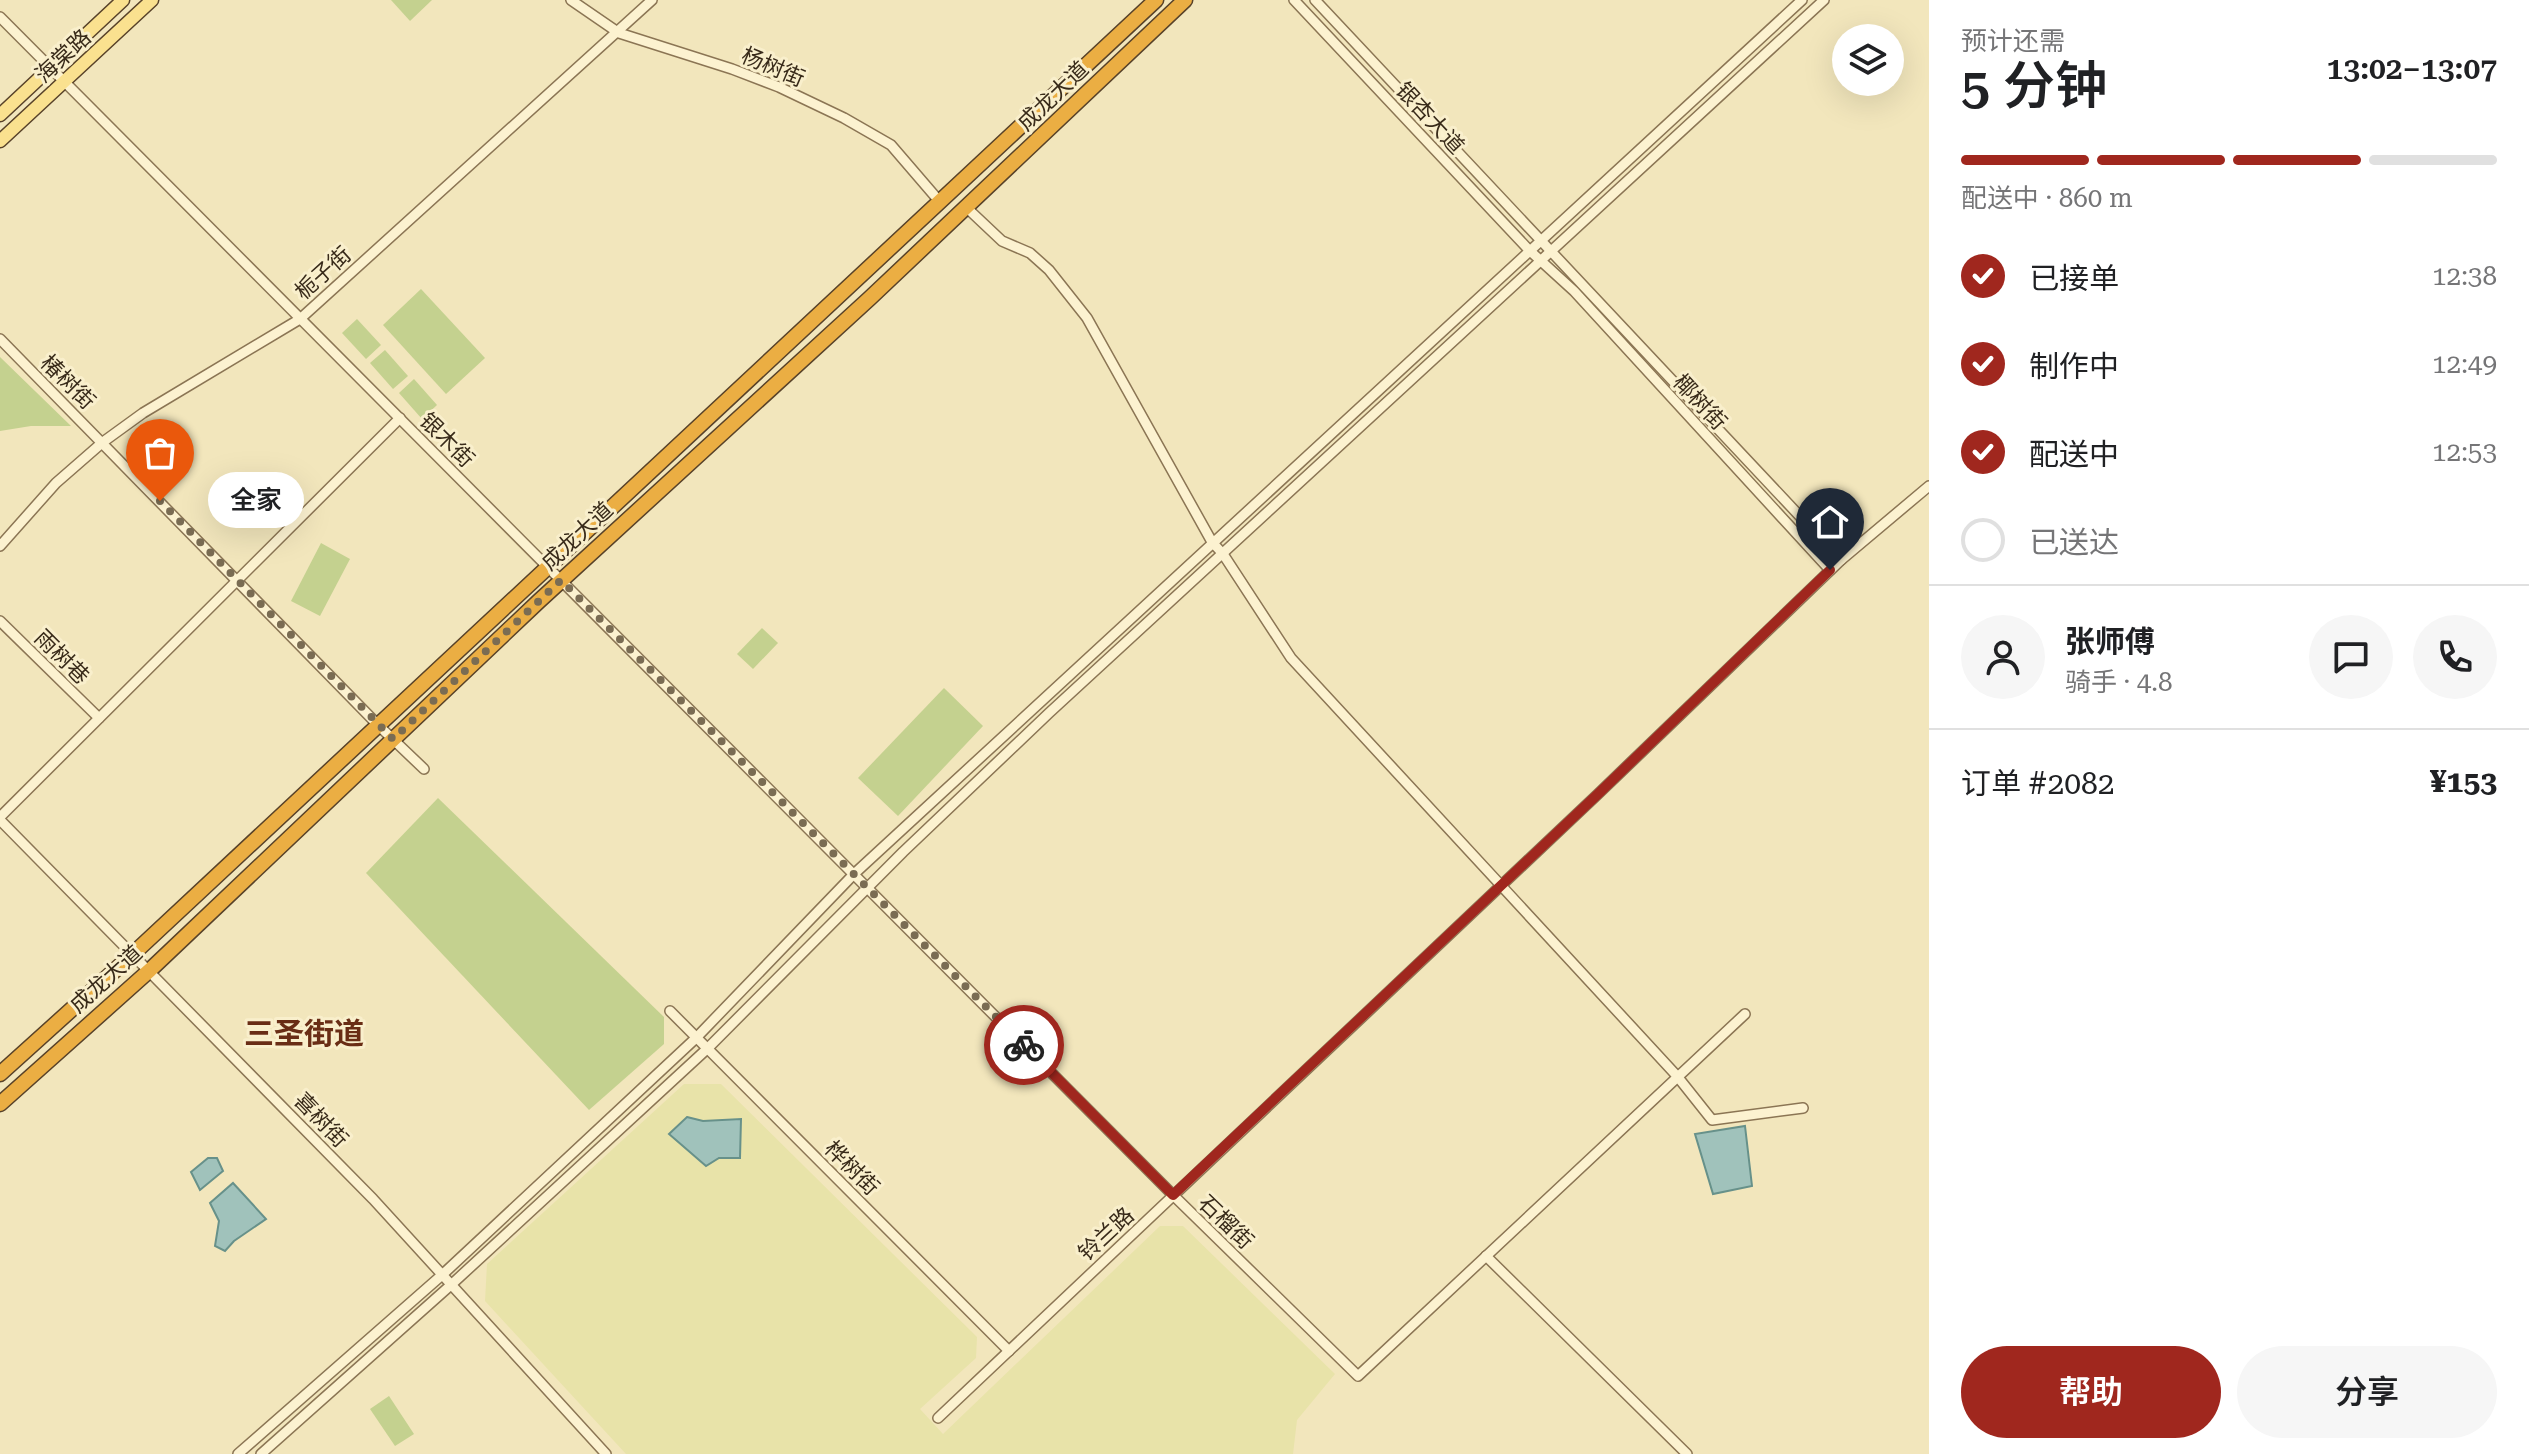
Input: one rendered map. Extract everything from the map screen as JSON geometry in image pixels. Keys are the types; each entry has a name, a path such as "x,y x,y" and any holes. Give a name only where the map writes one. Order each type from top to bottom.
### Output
{"highway":[{"name":"成龙大道","path":"0,1074 134,953 1156,0"},
{"name":"成龙大道","path":"0,1104 150,970 561,580 967,208 1185,0"}],"main road":[{"name":"海棠路","path":"0,115 123,0"},
{"name":"海棠路","path":"0,141 152,0"}],"street":[{"name":"杨树街","path":"571,0 619,33 744,74 844,118 891,145 940,202"},
{"name":"栀子街","path":"0,546 56,483 103,442 143,413 300,319 652,0"},
{"name":"银杏大道","path":"1294,0 1540,261"},
{"name":"银杏大道","path":"1315,0 1551,251"},
{"path":"238,1454 442,1275 696,1038 854,874 1802,0"},
{"path":"261,1454 452,1284 708,1048 1038,724 1824,0"},
{"name":"银木街","path":"0,17 868,888"},
{"path":"967,208 1002,241 1030,253 1049,270 1087,318 1212,542 1291,658 1677,1076 1712,1120 1803,1108"},
{"name":"椰树街","path":"1551,251 1841,560"},
{"name":"椰树街","path":"1540,261 1574,291 1830,570"},
{"name":"椿树街","path":"0,339 378,725"},
{"path":"0,818 400,418"},
{"name":"铃兰路","path":"938,1418 1830,570 1929,486"},
{"name":"雨树巷","path":"0,621 99,718"},
{"path":"378,725 424,769"},
{"name":"喜树街","path":"0,818 373,1199 606,1454"},
{"name":"石榴街","path":"868,888 1358,1376 1486,1256"},
{"name":"桦树街","path":"670,1011 1009,1351"},
{"path":"1687,1454 1486,1256 1745,1014"}],"shaded area":[{"path":"684,1084 721,1084 977,1337 976,1358 920,1409 943,1434 1160,1226 1183,1226 1335,1374 1297,1420 1293,1454 626,1454 485,1301 487,1264"}],"green space":[{"path":"391,0 432,0 410,21"},
{"path":"421,289 485,358 446,394 383,325"},
{"path":"357,319 381,345 366,359 342,333"},
{"path":"385,350 408,376 393,389 370,363"},
{"path":"0,357 71,426 31,426 0,431"},
{"path":"414,379 437,405 422,419 399,393"},
{"path":"321,543 350,559 320,616 291,601"},
{"path":"762,628 778,643 753,669 737,654"},
{"path":"944,688 983,726 898,816 858,778"},
{"path":"438,798 664,1017 664,1044 589,1110 366,873"},
{"path":"389,1396 414,1434 395,1446 370,1409"}],"water":[{"path":"687,1117 703,1121 741,1119 740,1158 719,1158 706,1166 669,1134"},
{"path":"1745,1126 1752,1186 1713,1194 1695,1134"},
{"path":"208,1158 217,1158 223,1171 200,1190 191,1172"},
{"path":"233,1183 266,1219 225,1251 215,1246 219,1221 210,1203"}],"way so far":[{"path":"160,501 393,739 561,580 1024,1045"}],"place":[{"name":"全家","path":"160,501"}],"district":[{"name":"三圣街道","path":"304,1033"}],"route":[{"path":"1024,1045 1173,1195 1830,570"}]}
